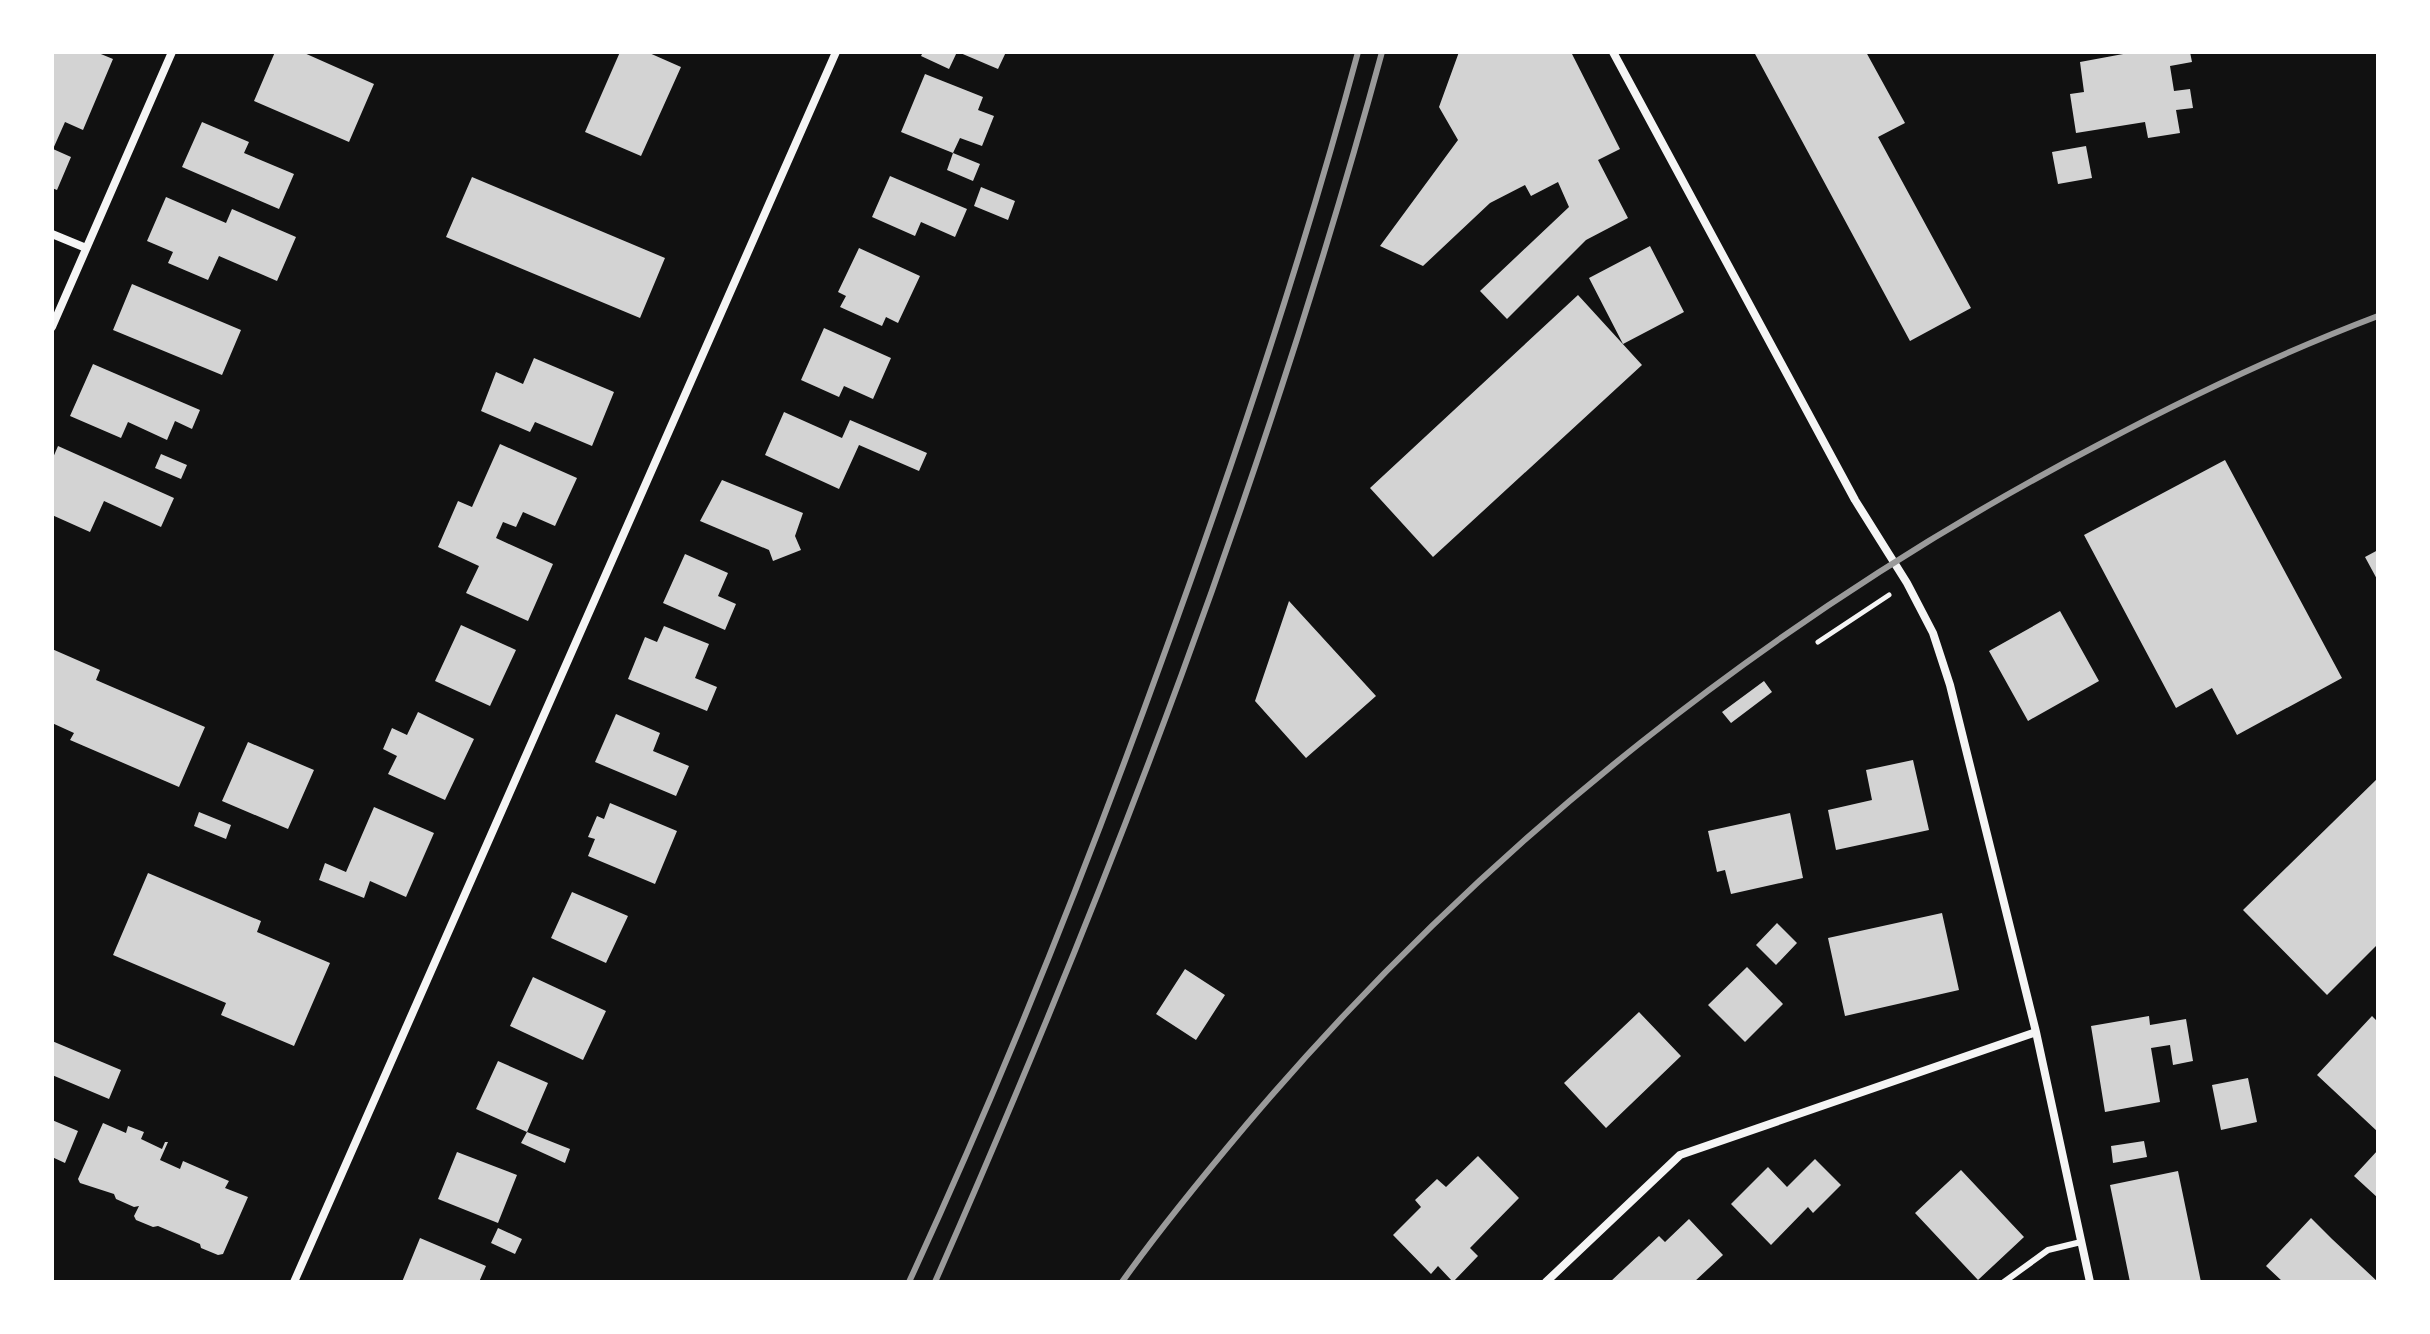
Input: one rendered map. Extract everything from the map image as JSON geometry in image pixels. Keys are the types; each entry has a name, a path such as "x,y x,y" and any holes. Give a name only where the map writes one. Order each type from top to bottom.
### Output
{"street":[{"path":"52,327 172,52"},
{"path":"294,1282 836,52"},
{"path":"1613,52 1855,500 1907,583 1933,633 1950,685 2036,1032 2090,1282"},
{"path":"52,234 86,248"},
{"path":"1546,1282 1680,1155 2036,1032"}],"lane":[{"path":"2004,1282 2048,1250 2081,1242"}],"path":[{"path":"1818,642 1894,592"}],"building":[{"path":"52,52 96,52 113,59 83,130 65,122 53,149 71,157 57,190 52,188"},
{"path":"275,52 302,52 374,84 349,142 254,101"},
{"path":"620,52 647,52 681,67 641,156 585,132"},
{"path":"923,52 957,52 949,69 921,56"},
{"path":"958,52 1006,52 998,69"},
{"path":"1459,52 1571,52 1620,149 1598,160 1628,218 1586,240 1507,319 1480,291 1569,207 1558,182 1531,196 1525,185 1490,203 1423,266 1380,246 1458,140 1439,107"},
{"path":"1754,52 1866,52 1905,123 1878,137 1971,308 1910,341"},
{"path":"2134,52 2190,52 2192,62 2170,66 2174,91 2190,89 2193,108 2176,110 2180,133 2148,138 2145,122 2076,133 2070,94 2084,92 2080,62"},
{"path":"925,74 983,97 978,110 994,116 982,146 960,138 953,153 901,132"},
{"path":"202,122 249,142 244,153 294,174 279,209 182,167"},
{"path":"2086,146 2092,178 2058,184 2052,152"},
{"path":"953,153 980,164 973,181 947,170"},
{"path":"890,176 967,209 955,237 921,222 915,236 872,217"},
{"path":"472,177 665,258 640,318 446,237"},
{"path":"981,187 1015,201 1008,220 974,206"},
{"path":"166,197 226,223 232,209 296,237 277,281 219,256 208,280 168,263 173,252 147,241"},
{"path":"1650,246 1684,312 1623,344 1589,278"},
{"path":"859,248 920,276 898,323 886,317 882,326 840,307 846,296 838,292"},
{"path":"132,284 241,330 222,375 113,330"},
{"path":"1578,295 1642,365 1433,557 1370,488"},
{"path":"824,328 891,358 873,399 844,386 839,397 801,380"},
{"path":"534,358 614,392 592,446 535,422 530,432 481,411 496,372 523,384"},
{"path":"93,364 200,410 192,429 175,421 167,440 128,422 121,438 70,416"},
{"path":"784,412 842,438 850,420 927,453 919,471 859,445 839,489 765,455"},
{"path":"500,444 577,478 555,526 523,512 516,527 503,522 496,538 553,564 528,621 466,593 479,566 438,547 458,501 472,507"},
{"path":"58,446 174,498 161,527 104,501 90,532 52,515 52,460"},
{"path":"161,454 187,465 181,479 155,468"},
{"path":"2225,460 2342,678 2237,735 2212,688 2176,708 2084,535"},
{"path":"722,480 803,513 795,536 801,550 773,561 769,550 700,521"},
{"path":"2378,550 2378,581 2365,557"},
{"path":"685,554 728,573 718,596 736,604 725,630 663,603"},
{"path":"1289,601 1376,696 1306,758 1255,701"},
{"path":"2060,611 2099,681 2028,721 1989,651"},
{"path":"461,625 516,650 490,706 435,681"},
{"path":"664,626 709,644 695,678 717,687 707,711 628,679 645,637 657,642"},
{"path":"52,649 100,670 96,680 205,727 179,787 70,740 74,733 52,723"},
{"path":"1764,681 1772,692 1731,723 1722,712"},
{"path":"418,712 474,739 445,800 388,774 397,756 383,749 392,728 407,735"},
{"path":"616,714 660,733 653,751 689,766 676,796 595,762"},
{"path":"248,742 314,770 288,829 222,801"},
{"path":"1913,760 1929,830 1836,850 1828,810 1872,800 1866,770"},
{"path":"2378,778 2378,944 2327,995 2243,910"},
{"path":"610,803 677,831 655,884 588,856 595,839 588,837 597,816 604,819"},
{"path":"374,807 434,833 406,897 370,881 364,898 319,880 325,863 346,872"},
{"path":"199,812 231,825 226,839 194,826"},
{"path":"1790,813 1803,878 1731,894 1725,870 1717,872 1708,831"},
{"path":"148,873 261,921 257,932 330,963 294,1046 221,1015 226,1003 113,955"},
{"path":"572,892 628,916 606,963 551,938"},
{"path":"1942,913 1959,990 1845,1016 1828,938"},
{"path":"1777,923 1797,943 1776,965 1756,945"},
{"path":"1747,967 1783,1004 1745,1042 1708,1005"},
{"path":"1185,969 1225,995 1196,1040 1156,1014"},
{"path":"533,977 606,1011 583,1060 510,1026"},
{"path":"1639,1012 1681,1056 1606,1128 1564,1083"},
{"path":"2149,1016 2150,1025 2186,1019 2193,1061 2173,1065 2170,1045 2151,1048 2160,1102 2105,1112 2091,1026"},
{"path":"2372,1016 2378,1022 2378,1132 2317,1075"},
{"path":"52,1041 121,1070 109,1099 52,1075"},
{"path":"498,1061 548,1083 527,1132 476,1109"},
{"path":"2248,1078 2257,1122 2221,1130 2212,1085"},
{"path":"52,1120 78,1131 65,1163 52,1157"},
{"path":"103,1123 126,1133 128,1126 144,1132 141,1139 162,1149 168,1142 160,1160 180,1169 183,1161 229,1181 225,1188 248,1197 223,1254 218,1255 158,1226 136,1220 134,1216 139,1206 134,1207 116,1199 114,1194 80,1183 78,1179"},
{"path":"527,1132 570,1149 565,1163 521,1143"},
{"path":"2144,1141 2147,1157 2113,1163 2111,1146"},
{"path":"2378,1150 2378,1198 2354,1176"},
{"path":"457,1152 517,1175 498,1223 438,1199"},
{"path":"1478,1156 1519,1198 1470,1248 1478,1256 1453,1282 1438,1266 1431,1274 1393,1235 1421,1207 1415,1200 1437,1179 1446,1187"},
{"path":"1815,1159 1841,1185 1813,1213 1808,1207 1771,1245 1731,1204 1768,1167 1787,1187"},
{"path":"1961,1170 2024,1237 1978,1280 1915,1213"},
{"path":"2178,1171 2201,1282 2130,1282 2110,1185"},
{"path":"2311,1218 2378,1282 2283,1282 2266,1266"},
{"path":"1689,1219 1723,1255 1694,1282 1610,1282 1659,1236 1665,1242"},
{"path":"498,1228 522,1239 515,1254 491,1243"},
{"path":"420,1238 486,1266 479,1282 402,1282"}],"railway":[{"path":"909,1282 978,1129 1042,974 1162,660 1267,358 1358,52"},
{"path":"935,1282 1063,980 1181,675 1288,366 1382,52"},
{"path":"1122,1282 1215,1162 1338,1021 1435,924 1535,831 1640,743 1750,660 1863,583 1980,511 2202,392 2307,344 2378,316"}]}
